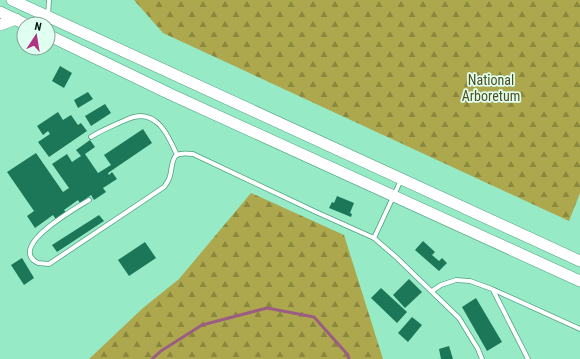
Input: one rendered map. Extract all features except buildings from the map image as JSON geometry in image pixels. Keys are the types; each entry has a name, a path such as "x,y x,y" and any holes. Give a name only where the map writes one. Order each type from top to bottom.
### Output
{"main road":[{"path":"13,0 46,16"},
{"path":"0,12 16,20"},
{"path":"56,21 580,261"},
{"path":"0,25 16,23"},
{"path":"56,39 170,94 580,280"}],"lane":[{"path":"48,16 49,0"},
{"path":"91,137 98,132 134,117 149,117 166,132 177,155"},
{"path":"89,200 46,228 33,241 30,253 31,257 38,263 49,264 164,187 170,178 172,160 177,155 184,153 193,154 374,238 396,257 459,318 482,359"},
{"path":"374,238 401,179"},
{"path":"432,291 441,285 456,280 470,281 492,289 580,329"},
{"path":"492,289 528,359"}],"green space":[{"name":"National Arboretum","path":"134,0 580,0 580,193 569,221 163,33"},
{"path":"251,193 344,235 383,359 89,359 143,308 179,279"}],"waterway":[{"path":"152,359 161,351 202,325 267,308 314,317 348,355 349,359"}]}
